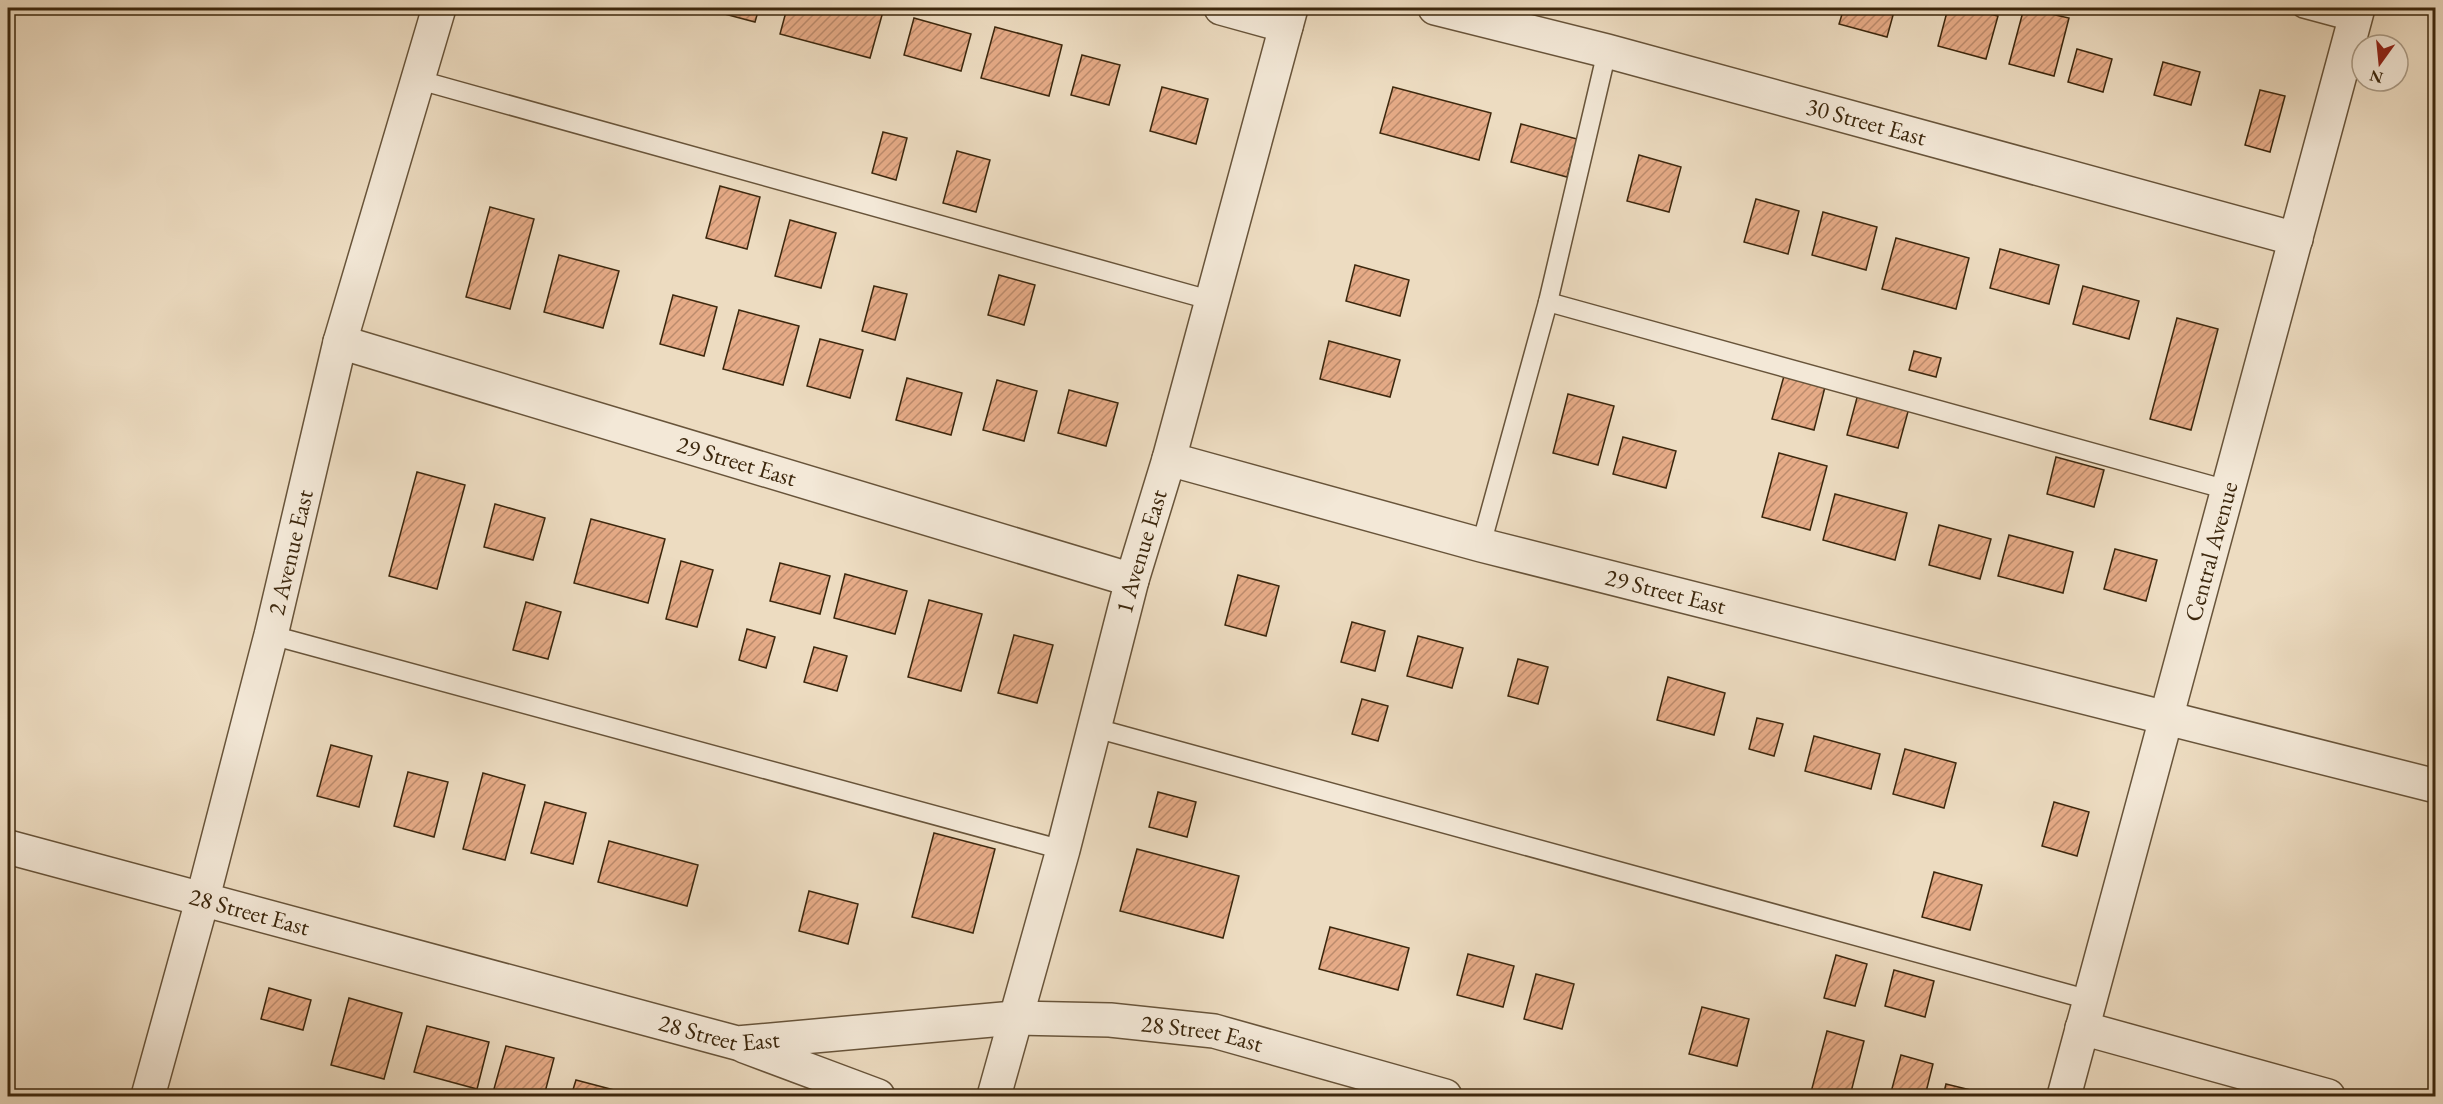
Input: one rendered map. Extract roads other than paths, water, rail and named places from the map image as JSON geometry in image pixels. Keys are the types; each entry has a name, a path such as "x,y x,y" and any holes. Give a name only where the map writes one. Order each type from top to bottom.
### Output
{"street":[{"name":"2 Avenue East","path":"148,1096 202,901 270,635 340,342 439,8"},
{"path":"1221,8 1288,17"},
{"name":"30 Street East","path":"1435,8 1607,51 2296,238"},
{"name":"Central Avenue","path":"2064,1096 2356,15"},
{"name":"1 Avenue East","path":"994,1096 1014,1018 1063,850 1132,580 1169,459 1288,17"},
{"name":"29 Street East","path":"340,342 1132,580"},
{"name":"29 Street East","path":"1169,459 1481,545 2436,786"},
{"name":"28 Street East","path":"8,847 737,1043 1014,1018 1110,1020 1214,1031 1445,1096"},
{"path":"2086,1014 2328,1096"},
{"path":"737,1043 878,1096"}],"lane":[{"path":"2302,8 2356,15"},
{"path":"1481,545 1548,302 1607,51"},
{"path":"419,80 1210,300"},
{"path":"1548,302 2228,490"},
{"path":"270,635 1063,850"},
{"path":"1095,728 2086,1014"}]}
